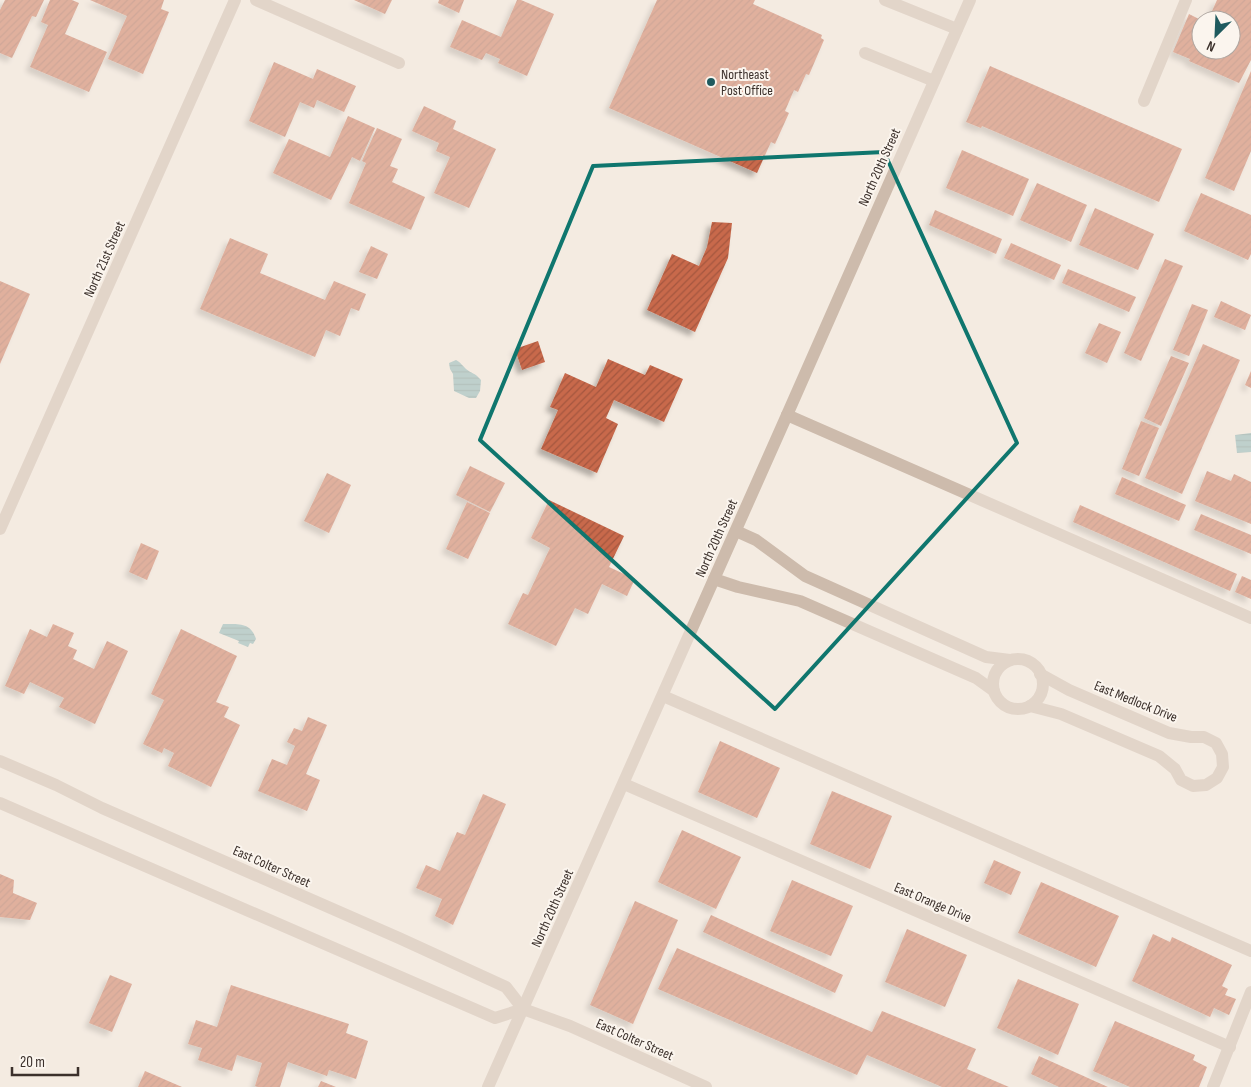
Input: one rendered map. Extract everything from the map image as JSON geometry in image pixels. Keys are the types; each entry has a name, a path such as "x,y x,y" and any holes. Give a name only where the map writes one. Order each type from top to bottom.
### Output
{"street":[{"name":"North 21st Street","path":"0,529 235,0"},
{"path":"256,0 399,63"},
{"path":"885,0 957,29"},
{"name":"North 20th Street","path":"488,1087 624,784 970,0"},
{"path":"1144,101 1186,0"},
{"path":"865,53 934,81"},
{"path":"787,415 1251,618"},
{"name":"East Medlock Drive","path":"714,579 738,588 800,601 976,678 994,691 1002,703 1008,707 1030,706 1061,714 1159,756 1174,768 1181,780 1193,786 1206,785 1217,778 1223,767 1222,754 1216,743 1204,737 1169,733 1069,690 1040,674 1034,665 1027,661 986,657 805,576 756,540 736,530"},
{"path":"994,691 992,683 998,668 1010,660"},
{"path":"1030,706 1040,695 1043,687 1040,674"},
{"path":"663,696 1251,951"},
{"name":"East Colter Street","path":"0,761 56,785 102,808 506,986 523,1009 570,1026 706,1087"},
{"name":"East Orange Drive","path":"624,784 1230,1047"},
{"path":"0,803 495,1018 523,1009"},
{"path":"1213,1087 1251,992"}],"highlighted area":[{"path":"884,152 1017,443 775,709 480,440 593,166"}],"water":[{"path":"456,360 481,380 480,391 476,398 469,398 454,391 453,374 449,363"},
{"path":"1251,433 1251,452 1237,453 1235,435"},
{"path":"223,624 243,625 251,629 256,639 248,647 238,643 239,641 219,633"}],"building":[{"path":"5,0 44,0 36,17 32,16 12,58 0,53 0,10"},
{"path":"50,0 72,0 79,3 65,34 107,52 89,92 30,67 48,25 41,22"},
{"path":"90,0 164,0 161,9 169,12 143,74 108,59 127,16"},
{"path":"354,0 392,0 385,14"},
{"path":"439,0 464,0 459,13 438,3"},
{"path":"517,0 554,14 527,76 498,63 500,59 486,53 482,60 450,47 462,20 501,37"},
{"name":"Northeast Post Office","path":"657,0 755,0 753,4 822,35 821,38 824,40 809,75 806,74 798,92 794,90 785,111 789,113 775,144 771,142 757,173 609,108"},
{"path":"1217,0 1251,0 1251,60 1239,83 1173,52 1189,14 1191,15 1191,60 1241,60 1241,10 1212,10"},
{"path":"274,62 313,79 317,69 356,86 344,112 317,100 314,108 300,102 285,137 249,121"},
{"path":"990,66 1182,149 1159,202 982,126 981,128 966,122"},
{"path":"1251,71 1251,151 1234,191 1205,178"},
{"path":"424,106 456,121 453,129 496,149 469,208 434,193 450,157 436,151 439,143 412,131"},
{"path":"348,116 375,128 360,161 352,157 331,200 273,173 289,139 330,157"},
{"path":"377,128 402,139 390,166 398,169 392,182 425,197 411,230 349,203 366,163 362,161"},
{"path":"962,150 1029,179 1013,216 946,188"},
{"path":"1037,183 1087,205 1071,242 1020,220"},
{"path":"1201,193 1251,215 1251,254 1248,260 1184,231"},
{"path":"1095,208 1154,234 1138,270 1079,245"},
{"path":"935,210 1002,239 996,254 929,225"},
{"path":"712,222 732,223 728,258 695,332 647,310 672,254 699,266 707,247"},
{"path":"230,238 268,254 260,273 325,300 334,281 366,294 359,311 351,308 340,336 326,330 315,357 200,309"},
{"path":"1011,243 1061,265 1054,280 1004,258"},
{"path":"371,246 388,254 377,279 359,272"},
{"path":"1165,259 1183,266 1141,361 1124,353"},
{"path":"1068,269 1136,297 1129,312 1062,283"},
{"path":"0,281 30,294 0,364"},
{"path":"1221,301 1251,315 1245,330 1214,317"},
{"path":"1192,304 1208,310 1189,356 1173,350"},
{"path":"1099,323 1121,332 1107,363 1085,353"},
{"path":"538,341 545,362 522,370 515,349"},
{"path":"1203,344 1240,360 1182,494 1145,478"},
{"path":"1171,356 1189,363 1161,426 1144,418"},
{"path":"608,359 645,375 650,365 683,379 664,422 614,400 606,418 618,424 597,473 541,449 558,410 550,407 565,373 596,387"},
{"path":"1251,371 1251,388 1245,385"},
{"path":"1141,421 1159,428 1139,476 1122,469"},
{"path":"470,466 505,483 490,512 456,495"},
{"path":"1207,471 1231,481 1234,474 1251,482 1251,524 1195,501"},
{"path":"327,473 351,485 329,533 304,521"},
{"path":"1122,477 1186,505 1179,521 1115,494"},
{"path":"549,500 624,536 609,567 635,579 627,596 602,584 588,614 575,608 556,646 508,624 523,593 528,595 550,548 531,538"},
{"path":"467,502 490,513 468,559 446,549"},
{"path":"1080,505 1237,574 1230,591 1073,522"},
{"path":"1201,514 1251,535 1251,554 1194,530"},
{"path":"141,543 159,551 147,580 129,572"},
{"path":"1242,576 1251,580 1251,599 1235,592"},
{"path":"53,624 74,633 68,646 77,650 73,659 94,669 107,641 128,651 95,724 59,707 64,698 30,682 24,694 5,686 30,629 47,637"},
{"path":"181,629 237,656 216,702 229,707 224,717 240,725 211,787 168,766 174,753 164,748 162,753 143,744 164,700 151,694"},
{"path":"308,717 327,725 306,774 320,780 307,811 258,791 272,759 287,765 295,746 287,742 294,728 302,731"},
{"path":"720,741 780,768 757,818 698,792"},
{"path":"832,791 892,816 870,869 810,844"},
{"path":"483,794 506,804 453,925 435,916 442,899 416,888 426,865 440,871 457,832 465,835"},
{"path":"682,830 741,857 716,909 658,882"},
{"path":"994,860 1021,872 1011,895 984,883"},
{"path":"0,874 14,880 13,893 37,903 30,920 0,917"},
{"path":"792,880 853,906 831,956 770,931"},
{"path":"1041,882 1119,916 1096,967 1018,933"},
{"path":"635,901 678,920 633,1024 590,1005"},
{"path":"711,915 843,975 835,993 703,932"},
{"path":"907,929 967,955 945,1007 885,982"},
{"path":"1153,934 1170,942 1172,937 1232,965 1222,986 1228,989 1225,995 1236,999 1229,1015 1214,1008 1210,1017 1132,981"},
{"path":"677,948 872,1032 882,1011 976,1049 967,1069 1009,1087 942,1087 867,1055 857,1075 658,989"},
{"path":"110,975 132,984 112,1032 89,1023"},
{"path":"1018,979 1079,1004 1058,1055 997,1028"},
{"path":"231,985 349,1024 346,1033 368,1041 356,1079 329,1070 327,1076 288,1062 280,1087 258,1087 255,1086 262,1063 237,1055 232,1071 198,1060 202,1048 188,1044 196,1020 217,1027"},
{"path":"1115,1021 1195,1055 1193,1060 1207,1067 1199,1087 1130,1087 1093,1071"},
{"path":"1039,1056 1108,1087 1059,1087 1031,1074"},
{"path":"145,1071 182,1087 138,1087"},
{"path":"321,1081 336,1087 318,1087"}],"place":[{"name":"Northeast Post Office","path":"711,82"}]}
